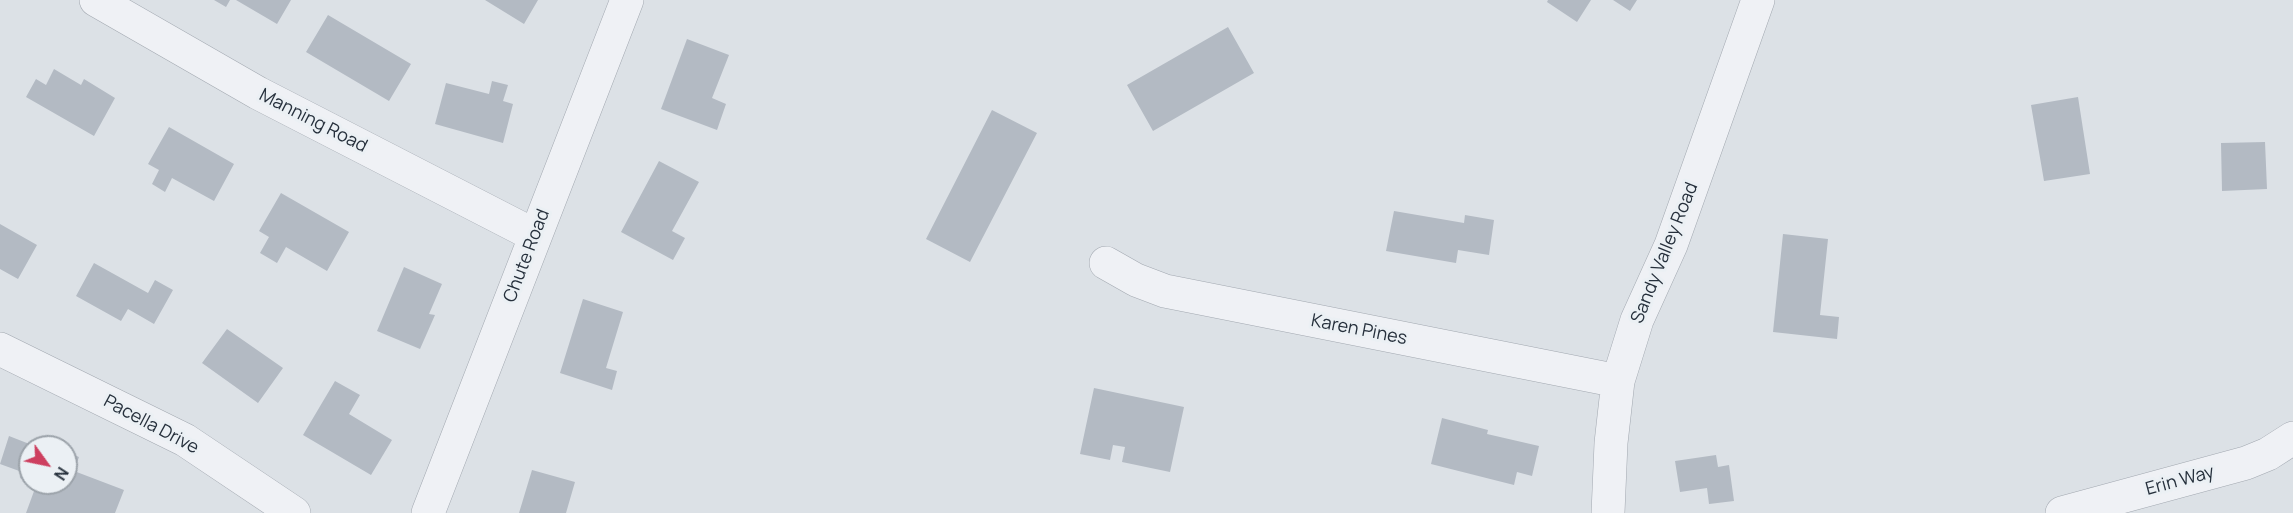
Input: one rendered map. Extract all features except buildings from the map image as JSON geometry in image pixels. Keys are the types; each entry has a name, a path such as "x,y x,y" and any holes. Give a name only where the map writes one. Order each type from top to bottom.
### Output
{"street":[{"name":"Manning Road","path":"96,0 258,93 534,235"},
{"name":"Chute Road","path":"428,513 627,0"},
{"name":"Sandy Valley Road","path":"1608,513 1611,443 1618,381 1637,320 1671,245 1758,0"},
{"name":"Karen Pines","path":"1106,263 1136,280 1165,291 1618,381"},
{"name":"Pacella Drive","path":"0,350 185,440 294,513"},
{"name":"Erin Way","path":"2062,513 2246,463 2268,454 2293,438"}]}
